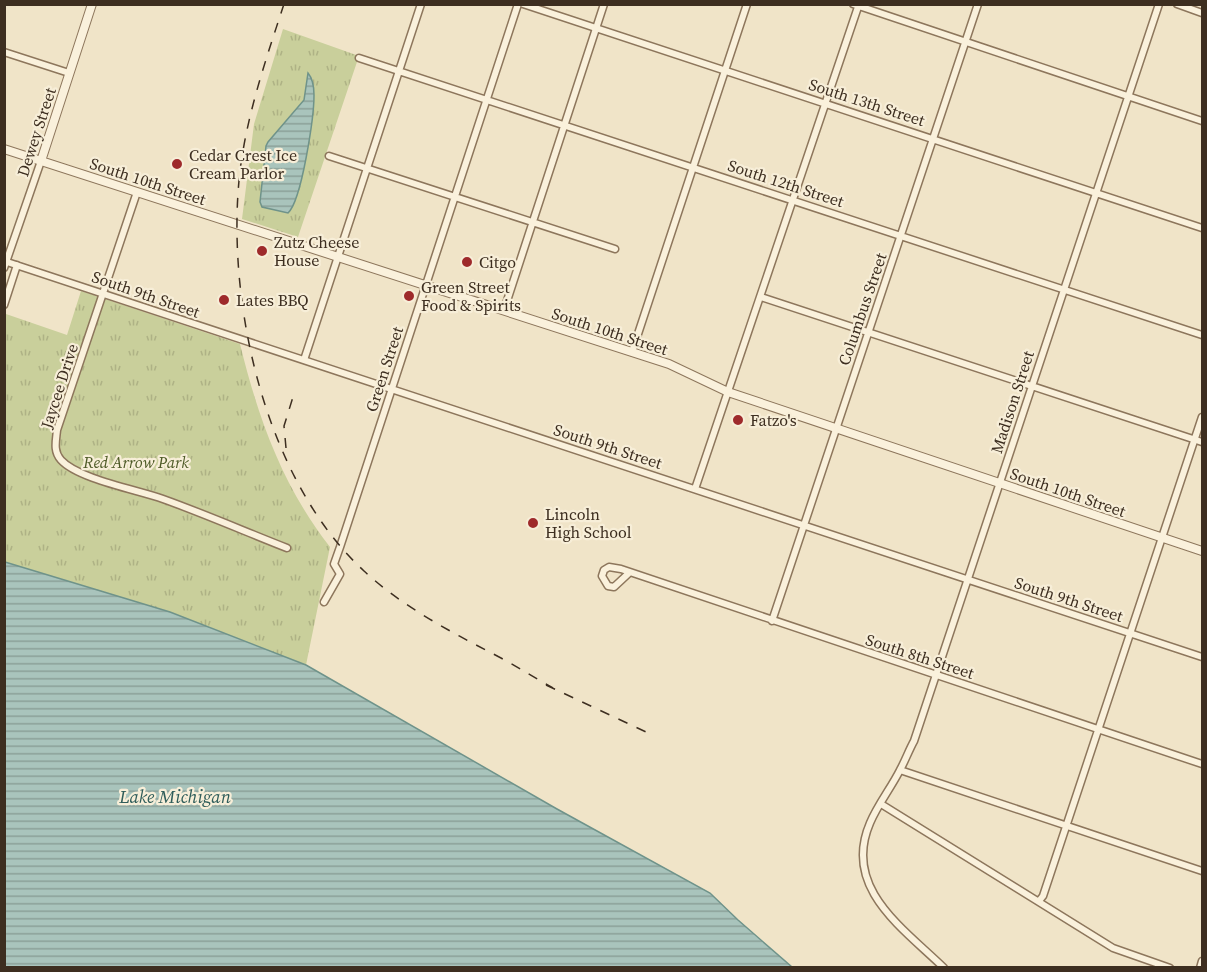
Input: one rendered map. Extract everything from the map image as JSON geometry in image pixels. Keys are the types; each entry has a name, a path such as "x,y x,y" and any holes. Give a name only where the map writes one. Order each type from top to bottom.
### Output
{"street":[{"name":"Dewey Street","path":"6,264 92,4"},
{"path":"304,360 421,4"},
{"name":"South 13th Street","path":"520,4 825,102 1203,228"},
{"name":"Green Street","path":"324,602 340,574 334,564 520,4"},
{"path":"504,310 604,4"},
{"path":"632,352 747,4"},
{"name":"Columbus Street","path":"772,621 978,4"},
{"name":"Madison Street","path":"944,968 884,909 869,885 864,866 869,825 914,741 1159,4"},
{"path":"1177,4 1203,13"},
{"path":"695,489 857,5 1203,121"},
{"path":"4,52 69,73"},
{"name":"South 12th Street","path":"359,58 1203,335"},
{"name":"South 10th Street","path":"4,149 669,364 728,392 1203,550"},
{"path":"329,156 615,249"},
{"name":"Jaycee Drive","path":"138,192 57,430 55,448 60,459 70,467 163,499 287,548"},
{"name":"South 9th Street","path":"6,264 104,293 1203,657"},
{"path":"4,305 17,266"},
{"path":"761,297 1203,442"},
{"path":"1039,901 1043,896 1203,417"},
{"name":"South 8th Street","path":"629,573 1203,764"},
{"path":"900,770 1203,871"},
{"path":"881,804 1113,948 1170,968"},
{"path":"1200,968 1203,961"}],"green space":[{"path":"283,29 359,56 298,237 242,219 254,124"},
{"name":"Red Arrow Park","path":"81,291 240,344 255,398 274,451 313,524 330,547 306,665 170,612 5,562 5,317 6,314 67,335"}],"water":[{"path":"308,73 314,95 306,157 298,192 288,213 262,207 260,202 266,146 304,100"},
{"name":"Lake Michigan","path":"5,562 170,612 306,665 557,809 710,893 792,967 5,967"}],"railway":[{"path":"284,4 247,129 240,171 237,222 239,276 247,331 259,386 277,439 301,488 330,533 364,571 396,597 430,619 553,688"},
{"path":"286,448 284,426 293,397"},
{"path":"546,685 646,732"}],"place":[{"name":"Cedar Crest Ice Cream Parlor","path":"177,164"},
{"name":"Zutz Cheese House","path":"262,251"},
{"name":"Citgo","path":"467,262"},
{"name":"Green Street Food & Spirits","path":"409,296"},
{"name":"Lates BBQ","path":"224,300"},
{"name":"Fatzo's","path":"738,420"},
{"name":"Lincoln High School","path":"533,523"}]}
